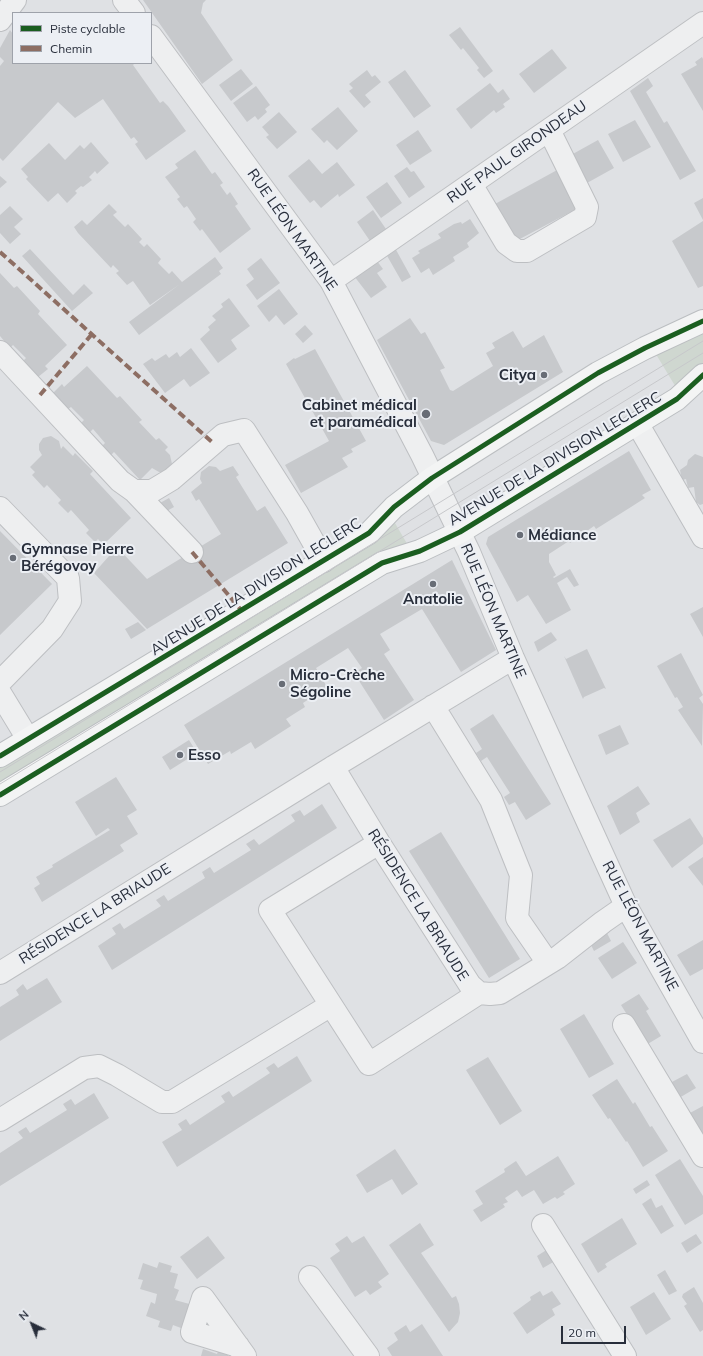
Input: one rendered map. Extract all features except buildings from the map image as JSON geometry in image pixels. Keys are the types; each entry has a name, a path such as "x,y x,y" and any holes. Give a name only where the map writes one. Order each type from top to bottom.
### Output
{"main road":[{"name":"AVENUE DE LA DIVISION LECLERC","path":"0,756 369,533 394,507 432,478 598,373 645,348 703,321"},
{"name":"AVENUE DE LA DIVISION LECLERC","path":"0,796 382,563 420,551 460,532 677,398 703,375"}],"street":[{"path":"0,20 15,0"},
{"path":"124,0 133,12"},
{"name":"RUE PAUL GIRONDEAU","path":"331,281 703,23"},
{"name":"RUE LÉON MARTINE","path":"152,37 331,281 422,455 432,478 460,532 513,658 626,906 703,1042"},
{"path":"471,184 506,243 517,251 526,251 585,217 586,207 548,130"},
{"path":"0,352 120,481 134,491 192,552"},
{"path":"636,423 703,537"},
{"path":"134,491 152,491 172,479 223,435 244,430 297,513 324,561"},
{"path":"0,508 68,578 70,601 52,628 0,682"},
{"name":"RÉSIDENCE LA BRIAUDE","path":"0,973 333,767 513,658"},
{"path":"0,693 28,739"},
{"path":"433,706 491,800 521,875 517,918 548,963"},
{"name":"RÉSIDENCE LA BRIAUDE","path":"333,767 379,843 470,985 479,993 500,993 548,963 626,906"},
{"path":"379,843 270,910 369,1064 479,993"},
{"path":"0,1120 84,1068 99,1066 162,1102 172,1102 331,1005"},
{"path":"624,1025 703,1156"},
{"path":"543,1225 625,1356"},
{"path":"310,1277 368,1356"}],"shaded area":[{"path":"703,332 703,367 677,389 654,351"},
{"path":"392,518 409,547 0,791 0,766"}],"tram line":[{"path":"0,772 703,341"},
{"path":"0,784 703,353"}],"marked path":[{"path":"0,252 213,443"},
{"path":"40,395 92,334"},
{"path":"192,552 242,611"}],"cycle path":[{"path":"0,756 369,533 394,507 432,478 598,373 645,348 703,321"},
{"path":"0,795 382,563 420,551 460,532 677,399 703,375"}],"place":[{"name":"Citya","path":"544,375"},
{"name":"Cabinet médical et paramédical","path":"426,414"},
{"name":"Médiance","path":"520,535"},
{"name":"Gymnase Pierre Bérégovoy","path":"13,558"},
{"name":"Anatolie","path":"433,584"},
{"name":"Micro-Crèche Ségoline","path":"282,684"},
{"name":"Esso","path":"180,755"}]}
